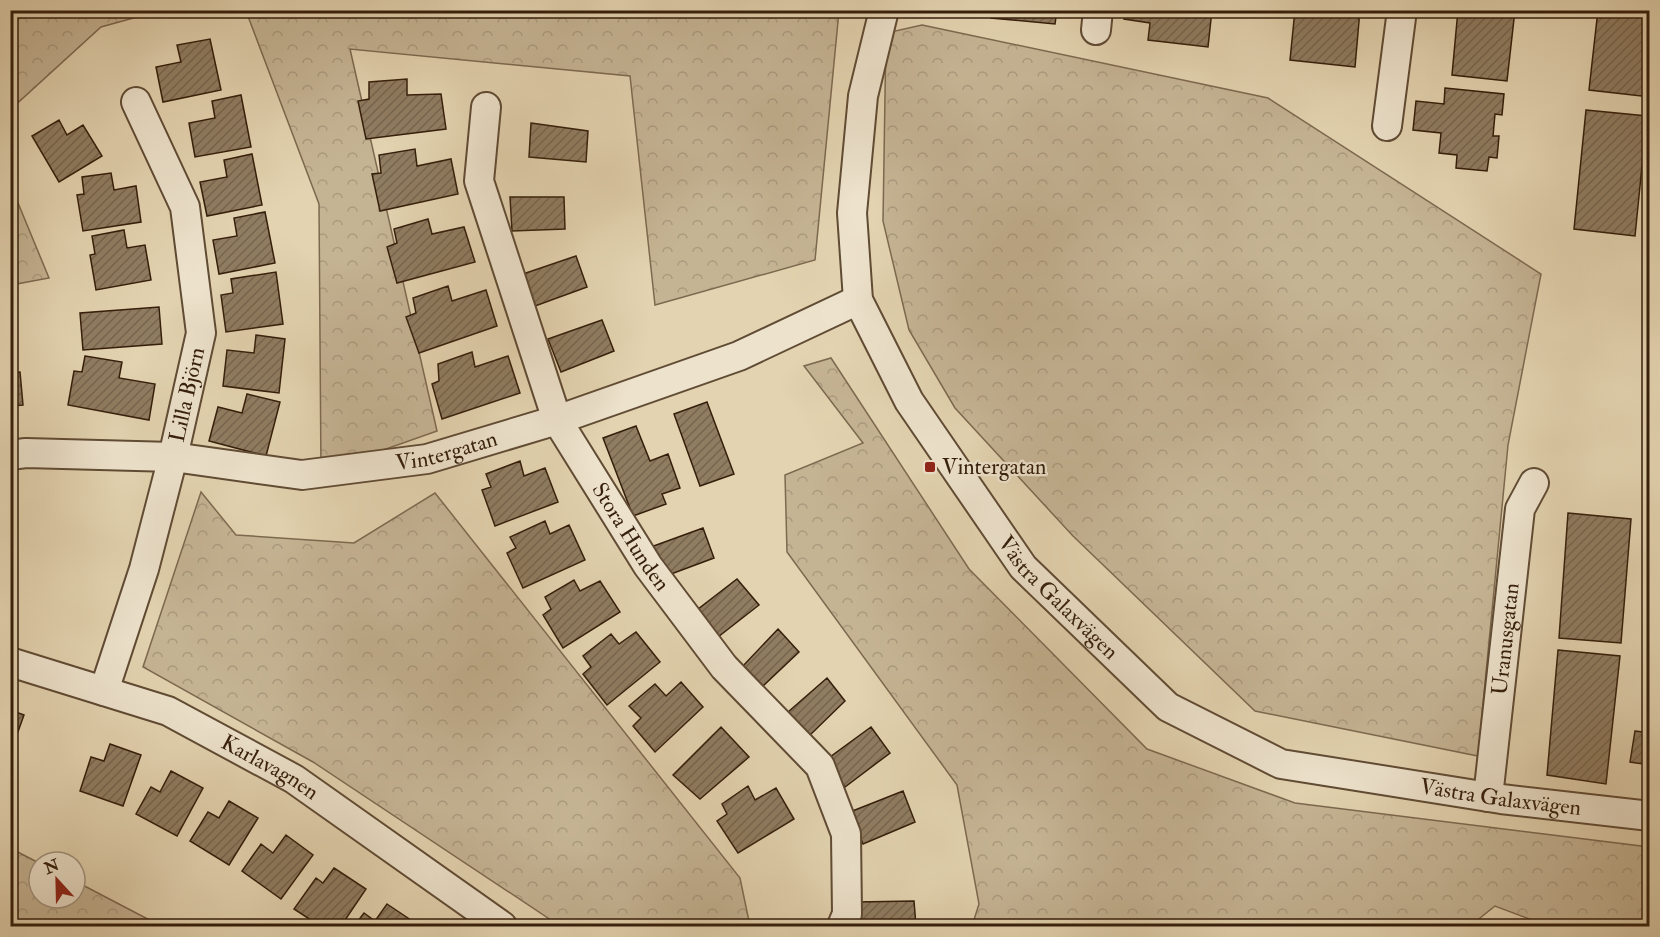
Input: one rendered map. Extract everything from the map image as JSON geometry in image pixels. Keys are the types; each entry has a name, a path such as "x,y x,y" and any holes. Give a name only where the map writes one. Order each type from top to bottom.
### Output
{"street":[{"name":"Västra Galaxvägen","path":"884,10 863,96 852,213 858,300 909,401 1023,567 1168,707 1281,764 1488,797 1650,816"},
{"path":"1388,126 1402,10"},
{"name":"Lilla Björn","path":"104,691 144,569 173,457 201,333 185,207 136,102"},
{"name":"Stora Hunden","path":"486,106 479,181 557,420 648,566 717,658 820,766 846,834 847,914 842,927"},
{"name":"Vintergatan","path":"10,455 26,453 173,457 302,475 427,459 557,420 739,356 858,300"},
{"name":"Uranusgatan","path":"1488,797 1520,509 1534,483"},
{"name":"Karlavagnen","path":"10,662 168,711 294,779 502,927"}],"green space":[{"path":"11,10 159,11 101,27 11,109"},
{"path":"246,11 839,11 815,260 655,305 630,76 350,49 437,431 321,472 319,204"},
{"path":"922,25 1268,98 1541,274 1508,445 1478,756 1255,711 1073,536 955,408 909,330 883,221 886,33"},
{"path":"11,186 49,278 11,285"},
{"path":"831,358 969,569 1147,749 1295,803 1649,847 1649,926 1548,926 1495,906 1470,926 972,926 979,904 957,785 787,552 785,475 863,443 804,366"},
{"path":"201,492 236,535 354,543 435,493 740,878 750,926 560,926 313,762 143,667"},
{"path":"10,848 27,857 27,910 87,910 87,887 161,926 11,926"}],"building":[{"path":"992,10 1057,10 1055,24 991,18"},
{"path":"1125,10 1212,10 1208,47 1148,40 1150,23 1124,19"},
{"path":"1295,10 1360,10 1355,67 1290,60"},
{"path":"1458,10 1515,10 1507,81 1452,75"},
{"path":"1598,10 1650,10 1650,97 1589,90"},
{"path":"210,39 221,90 163,102 156,67 181,62 177,45"},
{"path":"407,79 407,95 441,94 446,129 366,139 358,101 369,99 369,82"},
{"path":"1445,88 1504,94 1502,115 1495,114 1493,136 1499,136 1497,158 1489,157 1487,171 1456,168 1457,155 1439,153 1441,133 1413,130 1416,101 1444,104"},
{"path":"241,95 251,147 195,157 189,123 215,118 212,101"},
{"path":"1586,110 1647,116 1635,236 1574,229"},
{"path":"59,120 67,135 83,125 102,156 59,182 32,136"},
{"path":"531,123 588,131 586,162 529,157"},
{"path":"415,149 417,166 451,159 458,194 380,211 372,174 381,173 379,155"},
{"path":"252,154 262,205 207,216 200,182 227,177 224,160"},
{"path":"111,173 114,190 136,186 141,222 83,231 77,195 84,194 82,177"},
{"path":"510,197 564,197 565,229 512,231"},
{"path":"265,212 275,263 219,274 213,240 237,236 234,218"},
{"path":"428,219 432,234 464,227 475,262 397,283 387,247 397,243 394,229"},
{"path":"124,230 127,248 145,245 151,280 96,290 90,255 95,254 92,236"},
{"path":"576,256 587,287 535,306 523,274"},
{"path":"276,272 283,324 226,332 221,295 233,293 231,279"},
{"path":"448,286 452,301 486,290 497,326 419,353 406,317 416,313 413,298"},
{"path":"159,307 162,344 83,350 80,313"},
{"path":"602,320 614,351 561,372 548,339"},
{"path":"256,335 285,339 279,393 223,386 227,350 254,353"},
{"path":"472,352 475,367 508,356 520,393 442,419 432,384 439,381 438,364"},
{"path":"85,356 122,362 119,378 155,384 149,420 68,405 74,371 82,372"},
{"path":"20,372 23,405 10,406 10,373"},
{"path":"247,394 280,402 266,456 209,441 218,407 242,413"},
{"path":"707,402 734,474 700,486 674,414"},
{"path":"636,426 650,461 668,454 680,488 662,494 666,504 633,516 603,438"},
{"path":"520,461 524,476 545,468 558,502 495,526 482,490 491,487 486,474"},
{"path":"1568,513 1631,519 1621,643 1559,638"},
{"path":"545,521 550,534 569,525 585,560 523,588 507,553 516,548 510,537"},
{"path":"703,528 714,558 663,577 651,547"},
{"path":"737,579 759,605 718,637 697,610"},
{"path":"574,580 580,591 600,581 620,612 563,648 543,615 551,609 545,597"},
{"path":"1650,595 1650,630 1645,629"},
{"path":"778,629 799,652 761,688 742,667"},
{"path":"636,632 660,662 607,705 583,674 591,667 583,656 611,634 619,644"},
{"path":"1646,640 1650,640 1650,676 1643,675"},
{"path":"1558,650 1620,656 1606,784 1547,775"},
{"path":"827,678 845,701 808,737 788,712"},
{"path":"681,682 703,707 655,752 633,726 641,718 629,706 655,684 666,696"},
{"path":"10,710 24,715 10,754"},
{"path":"721,727 749,757 700,799 673,775"},
{"path":"871,727 890,753 845,787 826,760"},
{"path":"1635,731 1650,733 1650,765 1630,762"},
{"path":"110,744 141,755 123,806 80,791 91,757 104,761"},
{"path":"171,771 203,788 177,836 136,814 151,787 160,792"},
{"path":"748,786 755,800 776,788 794,819 738,853 717,821 727,814 722,804"},
{"path":"903,791 915,822 863,844 850,812"},
{"path":"229,801 258,818 229,865 190,841 208,812 219,818"},
{"path":"286,835 313,855 281,899 242,871 261,844 273,853"},
{"path":"334,868 366,889 341,926 320,926 294,909 316,878 323,883"},
{"path":"914,901 916,926 858,926 857,902"},
{"path":"387,904 417,924 415,926 354,926 364,913 375,921"}],"place":[{"name":"Vintergatan","path":"930,467"}]}
